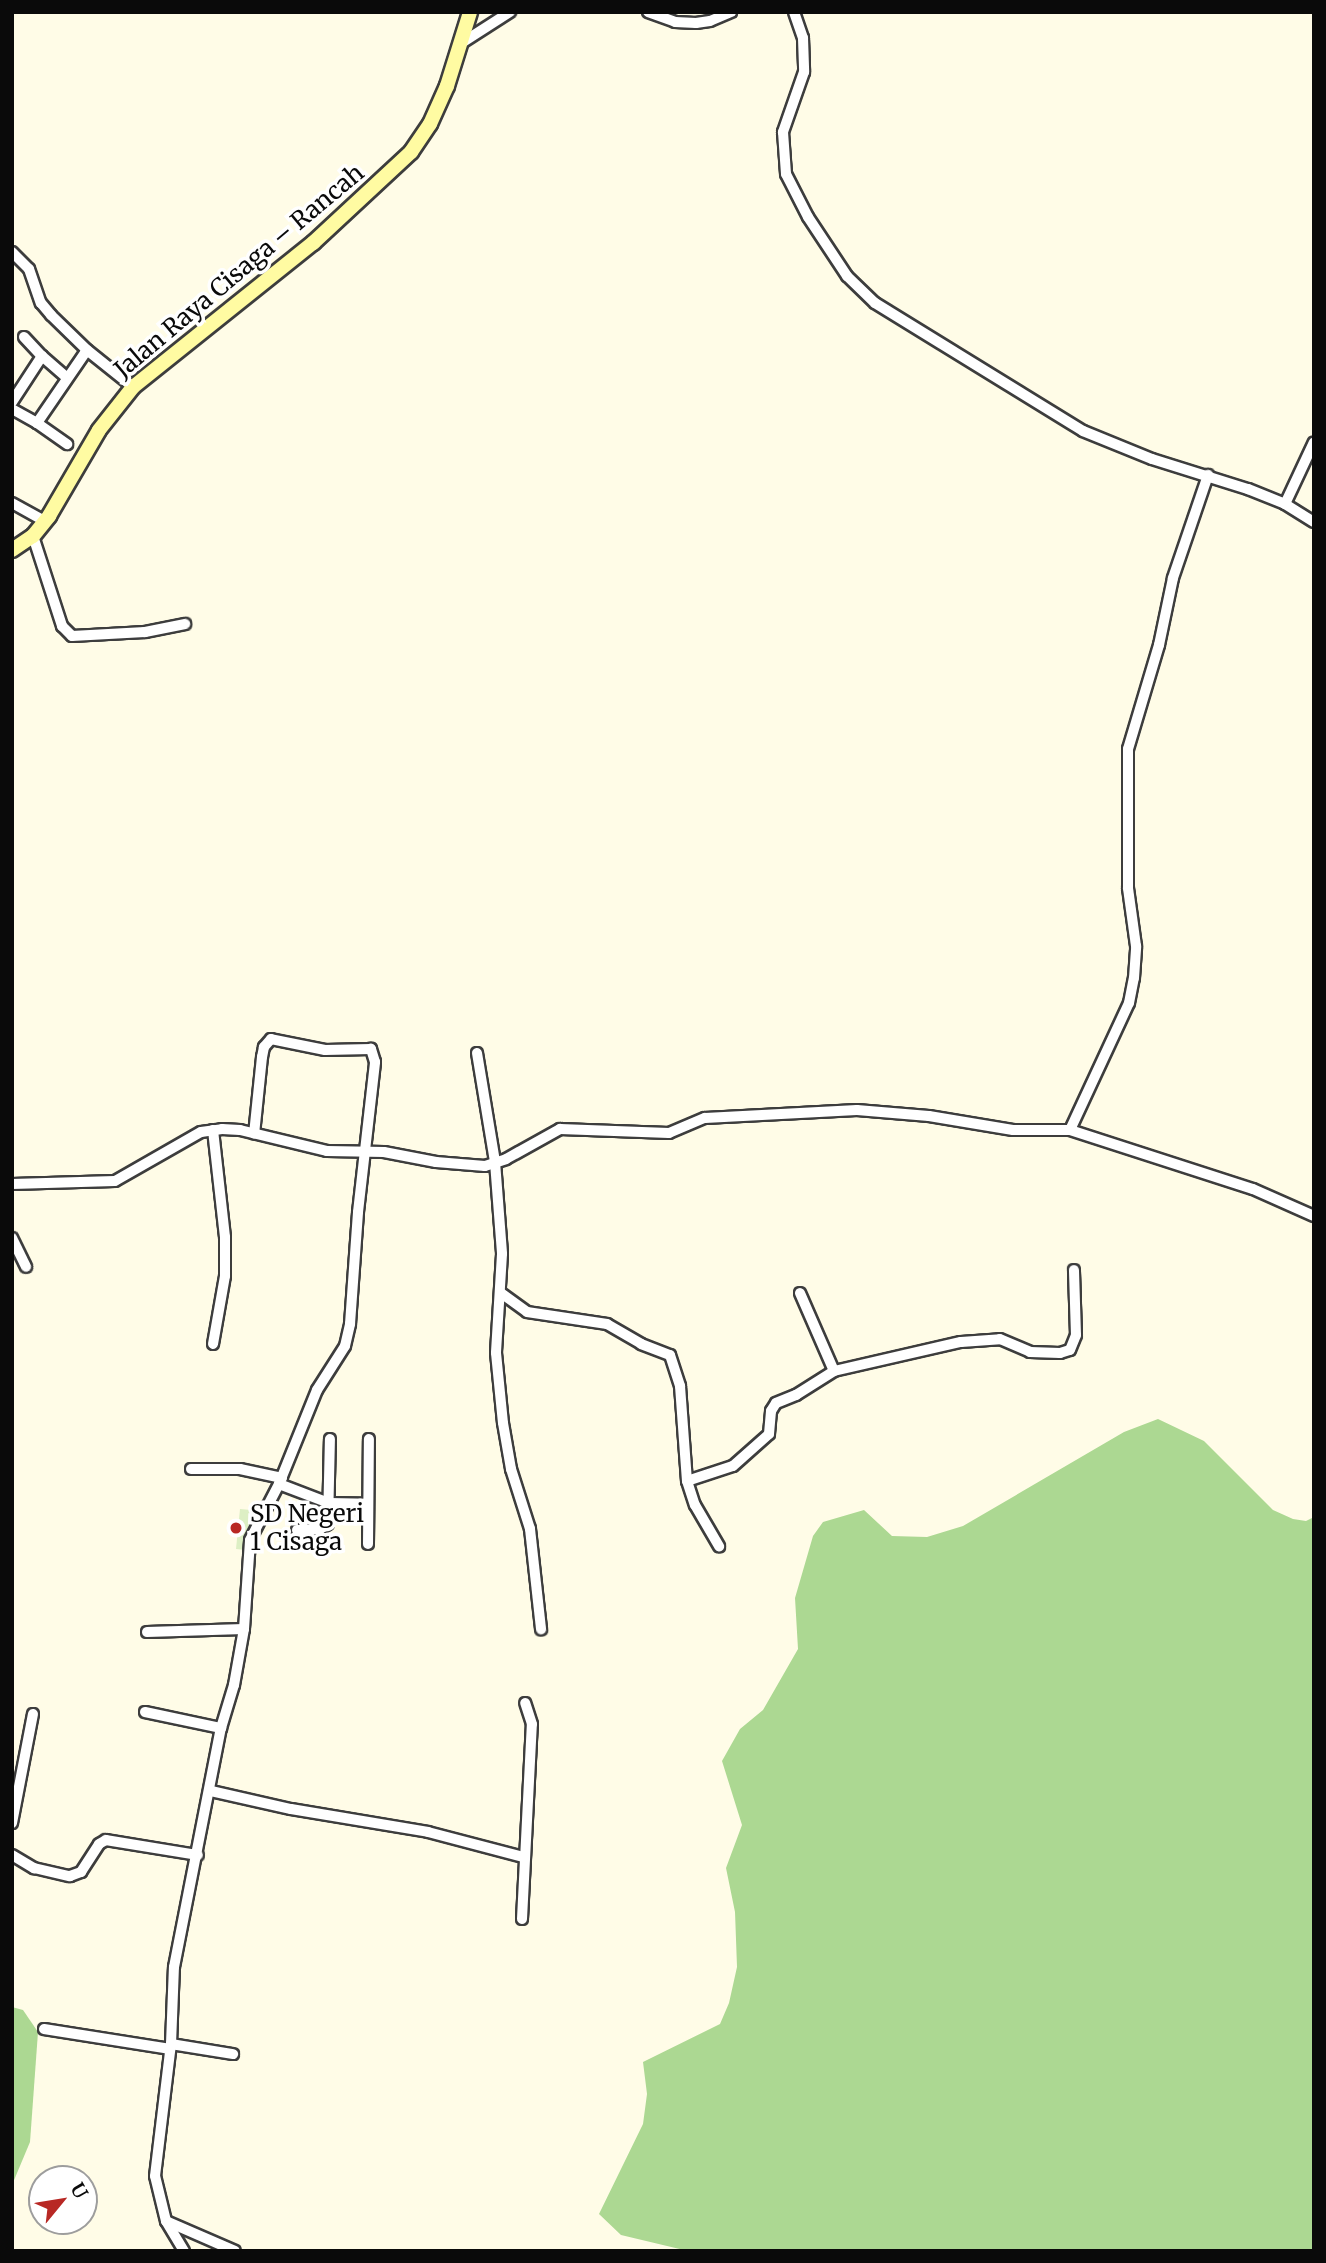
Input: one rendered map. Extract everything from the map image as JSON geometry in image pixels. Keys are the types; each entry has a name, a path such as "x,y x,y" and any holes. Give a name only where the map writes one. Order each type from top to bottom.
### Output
{"main road":[{"name":"Jalan Raya Cisaga – Rancah","path":"12,550 33,536 45,521 70,484 99,430 133,387 313,243 411,152 430,124 463,42 470,12"}],"street":[{"path":"463,42 510,12"},
{"path":"648,12 675,22 696,23 710,21 731,12"},
{"path":"794,12 803,38 804,72 783,132 786,174 808,217 847,276 875,303 1083,431 1152,459 1208,475 1285,504 1314,522"},
{"path":"12,252 29,269 41,303 87,350 133,387"},
{"path":"24,337 66,377"},
{"path":"37,423 87,350"},
{"path":"12,402 42,356"},
{"path":"12,409 67,444"},
{"path":"1285,504 1314,442"},
{"path":"1070,1130 1129,1003 1136,946 1128,888 1128,749 1159,645 1173,578 1208,475"},
{"path":"12,503 45,521"},
{"path":"33,536 62,626 72,636 145,632 185,624"},
{"path":"184,2251 166,2221 156,2191 155,2176 170,2047 174,1967 244,1629 250,1540 281,1481 317,1390 345,1346 350,1324 365,1151 376,1062 374,1054 367,1047 333,1050 271,1039 264,1047 262,1057 254,1134"},
{"path":"477,1053 495,1163 503,1267 496,1353 503,1423 512,1469 530,1530 541,1629"},
{"path":"12,1184 115,1181 201,1132 213,1130 240,1130 327,1151 365,1151 462,1165 495,1163 559,1129 669,1133 705,1118 857,1110 929,1116 1013,1130 1070,1130 1253,1189 1314,1216"},
{"path":"213,1130 225,1237 225,1276 214,1345"},
{"path":"12,1238 26,1266"},
{"path":"687,1481 733,1466 769,1434 771,1411 776,1403 796,1395 834,1371 961,1342 1000,1339 1030,1352 1060,1353 1070,1350 1076,1335 1074,1270"},
{"path":"501,1293 527,1312 597,1321 641,1344 662,1349 670,1355 680,1386 687,1481 695,1505 719,1546"},
{"path":"800,1293 834,1371"},
{"path":"297,1530 326,1526 330,1439"},
{"path":"368,1545 369,1439"},
{"path":"191,1469 240,1469 281,1481 329,1503 368,1504"},
{"path":"147,1632 244,1629"},
{"path":"522,1919 523,1857 532,1724 525,1703"},
{"path":"145,1712 222,1728"},
{"path":"12,1823 33,1714"},
{"path":"211,1791 291,1809 428,1832 523,1857"},
{"path":"12,1855 34,1868 70,1876 80,1872 99,1844 106,1840 198,1855"},
{"path":"44,2029 233,2054"},
{"path":"166,2221 235,2251"}],"green space":[{"path":"1158,1419 1204,1441 1273,1510 1293,1519 1306,1521 1314,1517 1314,2251 688,2251 621,2235 599,2214 643,2124 647,2094 643,2062 720,2024 729,2003 737,1967 735,1912 726,1868 742,1825 722,1761 740,1729 763,1710 798,1649 795,1598 813,1536 823,1522 864,1510 892,1536 927,1537 963,1526 1124,1432"},
{"path":"240,1509 251,1510 245,1550 236,1549"},
{"path":"12,2007 23,2010 38,2032 30,2142 12,2185"}],"place":[{"name":"SD Negeri 1 Cisaga","path":"236,1528"}]}
